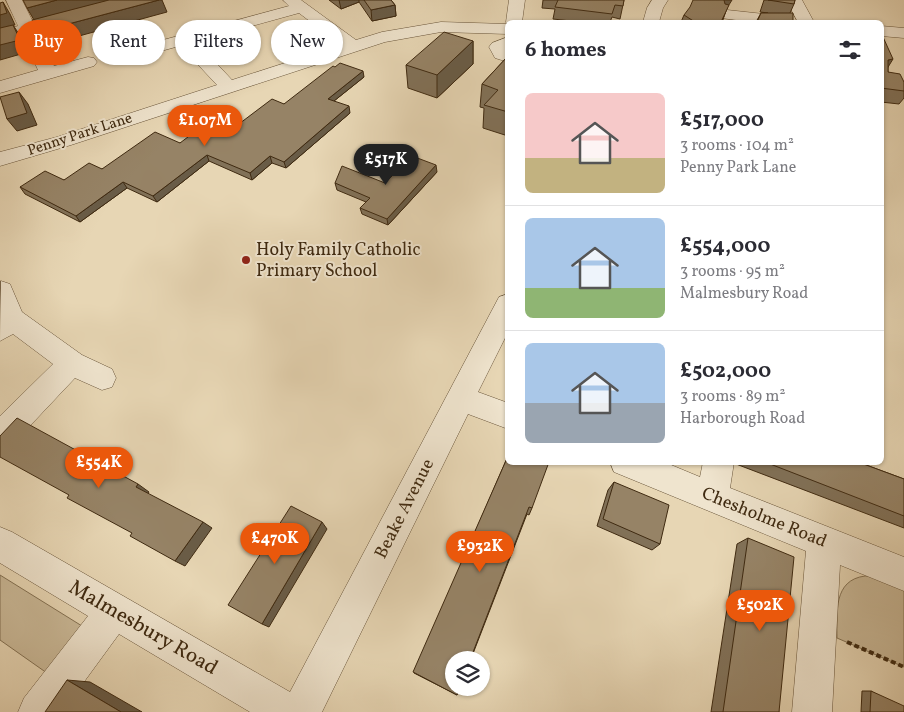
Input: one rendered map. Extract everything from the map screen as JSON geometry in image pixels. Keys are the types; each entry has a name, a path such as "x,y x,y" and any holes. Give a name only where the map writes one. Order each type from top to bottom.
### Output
{"street":[{"path":"14,0 23,20"},
{"path":"47,20 80,7 136,0"},
{"path":"514,20 517,0"},
{"path":"652,20 655,8 660,0"},
{"path":"794,0 805,20"},
{"path":"165,44 296,4 350,53"},
{"path":"727,15 782,20"},
{"name":"Penny Park Lane","path":"0,160 229,87 350,53 382,37 422,29 462,26 505,29"},
{"path":"884,31 904,33"},
{"path":"0,36 15,32"},
{"path":"505,43 501,44 498,51 505,55"},
{"path":"404,50 426,44 442,44"},
{"path":"0,87 88,62"},
{"path":"44,65 48,74"},
{"path":"208,65 229,87"},
{"path":"1,291 6,324 72,363 102,378"},
{"name":"Beake Avenue","path":"300,712 346,626 505,310"},
{"path":"0,436 72,363"},
{"path":"461,398 505,415"},
{"name":"Chesholme Road","path":"632,465 904,574"},
{"path":"712,497 718,465"},
{"path":"812,712 824,542"},
{"name":"Malmesbury Road","path":"0,544 287,712"},
{"path":"38,712 114,611"}],"path":[{"path":"818,630 904,667"}],"shaded area":[{"path":"0,575 82,626 54,678 0,640"},
{"path":"865,576 876,576 904,587 904,667 837,638 837,608 842,591 847,584"}],"building":[{"path":"23,0 57,0 27,8"},
{"path":"109,0 159,0 82,20 32,20"},
{"path":"364,0 391,0 395,5 371,10"},
{"path":"558,0 624,0 623,6 615,5 612,14 555,7"},
{"path":"693,0 724,0 725,4 729,5 722,20 692,20 684,15"},
{"path":"768,0 795,0 794,4"},
{"path":"3,2 7,13 0,15 0,3"},
{"path":"761,13 793,13 793,20 758,20"},
{"path":"13,25 15,41 0,45 0,28"},
{"path":"444,32 473,41 437,75 406,65"},
{"path":"884,39 893,59 888,60 888,72 900,74 904,82 904,91 884,88"},
{"path":"505,59 505,111 484,105 498,90 482,84"},
{"path":"343,64 363,71 328,99 349,106 284,162 270,156 250,173 207,155 153,196 123,182 76,216 20,187 45,171 64,180 89,163 102,169 155,132 180,143 201,127 223,136 272,99 284,104 333,66"},
{"path":"19,92 27,113 7,119 0,97"},
{"path":"412,156 436,165 387,219 360,208 370,198 335,183 342,166 385,183"},
{"path":"17,418 138,484 136,487 203,522 175,561 130,536 132,533 67,498 69,495 0,457 0,436"},
{"path":"505,463 505,465 548,465 532,508 529,507 473,651 445,651 445,689 413,672"},
{"path":"773,465 866,465 904,479 904,516"},
{"path":"614,482 669,505 660,544 603,519"},
{"path":"291,506 322,522 262,624 228,605"},
{"path":"748,538 794,557 779,712 723,712"},
{"path":"67,680 121,712 45,712"},
{"path":"871,691 904,706 904,712 870,712"}],"place":[{"name":"Holy Family Catholic Primary School","path":"246,260"}]}
